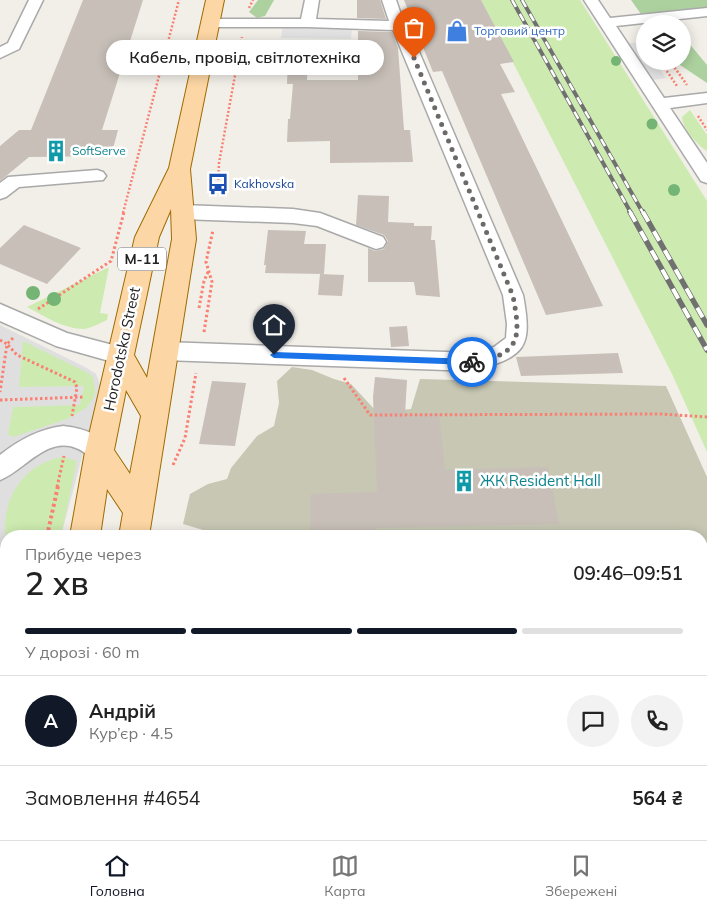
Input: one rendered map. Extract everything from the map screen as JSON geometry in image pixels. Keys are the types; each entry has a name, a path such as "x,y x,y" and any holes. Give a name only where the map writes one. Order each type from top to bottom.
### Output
{"main road":[{"name":"Horodotska Street","path":"86,530 99,452 147,237 180,168 216,0"},
{"name":"Horodotska Street","path":"136,523 170,310 184,239 180,168"},
{"path":"154,414 120,355 170,310"},
{"path":"99,452 136,523"}],"street":[{"path":"0,53 14,46 36,0"},
{"path":"308,23 312,0"},
{"path":"164,351 474,362 503,354 514,344 519,326 513,296 406,40 398,26 389,0"},
{"path":"591,0 707,176"},
{"path":"606,23 707,12"},
{"path":"212,23 308,23 398,26"},
{"path":"659,104 707,98"},
{"path":"0,194 14,181 97,176"},
{"path":"182,212 293,216 320,220 376,242"},
{"path":"0,312 63,340 120,355"},
{"path":"0,469 26,449 56,438 72,436 87,442 99,452"}],"path":[{"path":"33,313 111,261 180,0"},
{"path":"248,10 253,0"},
{"path":"218,184 218,163 241,40 244,34"},
{"path":"676,70 687,86"},
{"path":"204,332 212,282 206,262 215,222"},
{"path":"111,261 116,268"},
{"path":"197,317 204,282 208,272"},
{"path":"0,340 7,344 17,356 75,382 77,388 72,420"},
{"path":"0,392 7,344"},
{"path":"330,357 370,415 661,414 707,417"},
{"path":"172,468 185,438 197,368"},
{"path":"0,400 84,397"},
{"path":"178,441 180,450"},
{"path":"48,530 61,469"}],"shaded area":[{"path":"283,25 352,26 351,39 281,38"},
{"path":"636,42 636,54 629,43"},
{"path":"646,70 660,70 666,78 652,80"},
{"path":"0,325 85,367 96,374 100,385 63,530 0,530"},
{"name":"ЖК Resident Hall","path":"292,367 312,370 351,384 377,412 411,409 420,379 666,386 707,477 707,530 203,530 183,524 190,494 208,484 227,479 231,468 257,436 274,426 279,403 277,381"}],"green space":[{"path":"258,0 274,0 265,16 257,18 249,12"},
{"path":"481,0 580,0 707,201 707,452 672,374"},
{"path":"631,0 707,0 707,10 688,15 642,15"},
{"path":"691,46 707,65 707,83 688,70 691,70"},
{"path":"690,110 707,135 707,151 695,141 685,127 682,117"},
{"path":"109,267 100,313 108,314 107,320 93,327 84,329 69,327 27,307"},
{"path":"23,341 88,373 93,377 95,390 94,397 86,408 67,419 13,437 8,434 13,407 80,405 84,386 19,387"},
{"path":"63,457 77,461 62,530 5,530 7,509 18,484 27,474 50,460"}],"building":[{"path":"83,0 143,0 102,130 118,130 111,156 29,157 0,181 0,146 19,130 31,130"},
{"path":"357,0 380,0 386,19 357,18"},
{"path":"404,0 481,0 514,62 500,64 515,92 501,94 603,306 546,315 442,71 433,72"},
{"path":"358,31 392,32 398,48 404,130 410,130 413,162 330,163 330,141 287,142 293,84 287,84 288,57 308,57 307,80 358,80"},
{"path":"261,48 279,49 276,70 258,69"},
{"path":"358,195 389,196 388,222 414,223 414,226 432,226 431,240 435,240 440,297 416,295 414,282 368,282 368,248 375,251 384,249 388,241 384,235 356,225"},
{"path":"24,225 81,248 47,284 0,264 0,248"},
{"path":"268,230 306,231 304,244 326,244 324,274 265,273 266,265 264,265"},
{"path":"320,274 344,275 342,296 318,295"},
{"path":"407,326 409,346 391,347 389,327"},
{"path":"618,353 623,373 521,376 516,357"},
{"name":"ЖК Resident Hall","path":"375,377 407,380 405,415 439,414 445,470 548,467 559,524 376,528 376,530 310,530 311,494 377,492 373,397"},
{"path":"212,381 246,383 235,446 199,444"}],"railway":[{"path":"512,0 631,213"},
{"path":"522,0 643,213"},
{"path":"630,212 707,350"},
{"path":"643,212 707,325"}],"way so far":[{"path":"414,58 513,296 519,326 514,344 503,354 472,362"}],"place":[{"name":"Торговий центр","path":"457,31"},
{"name":"Кабель, провід, світлотехніка","path":"414,58"},
{"name":"SoftServe","path":"56,151"},
{"name":"Kakhovska","path":"218,184"},
{"name":"ЖК Resident Hall","path":"464,481"}],"route":[{"path":"274,355 472,362"}]}
